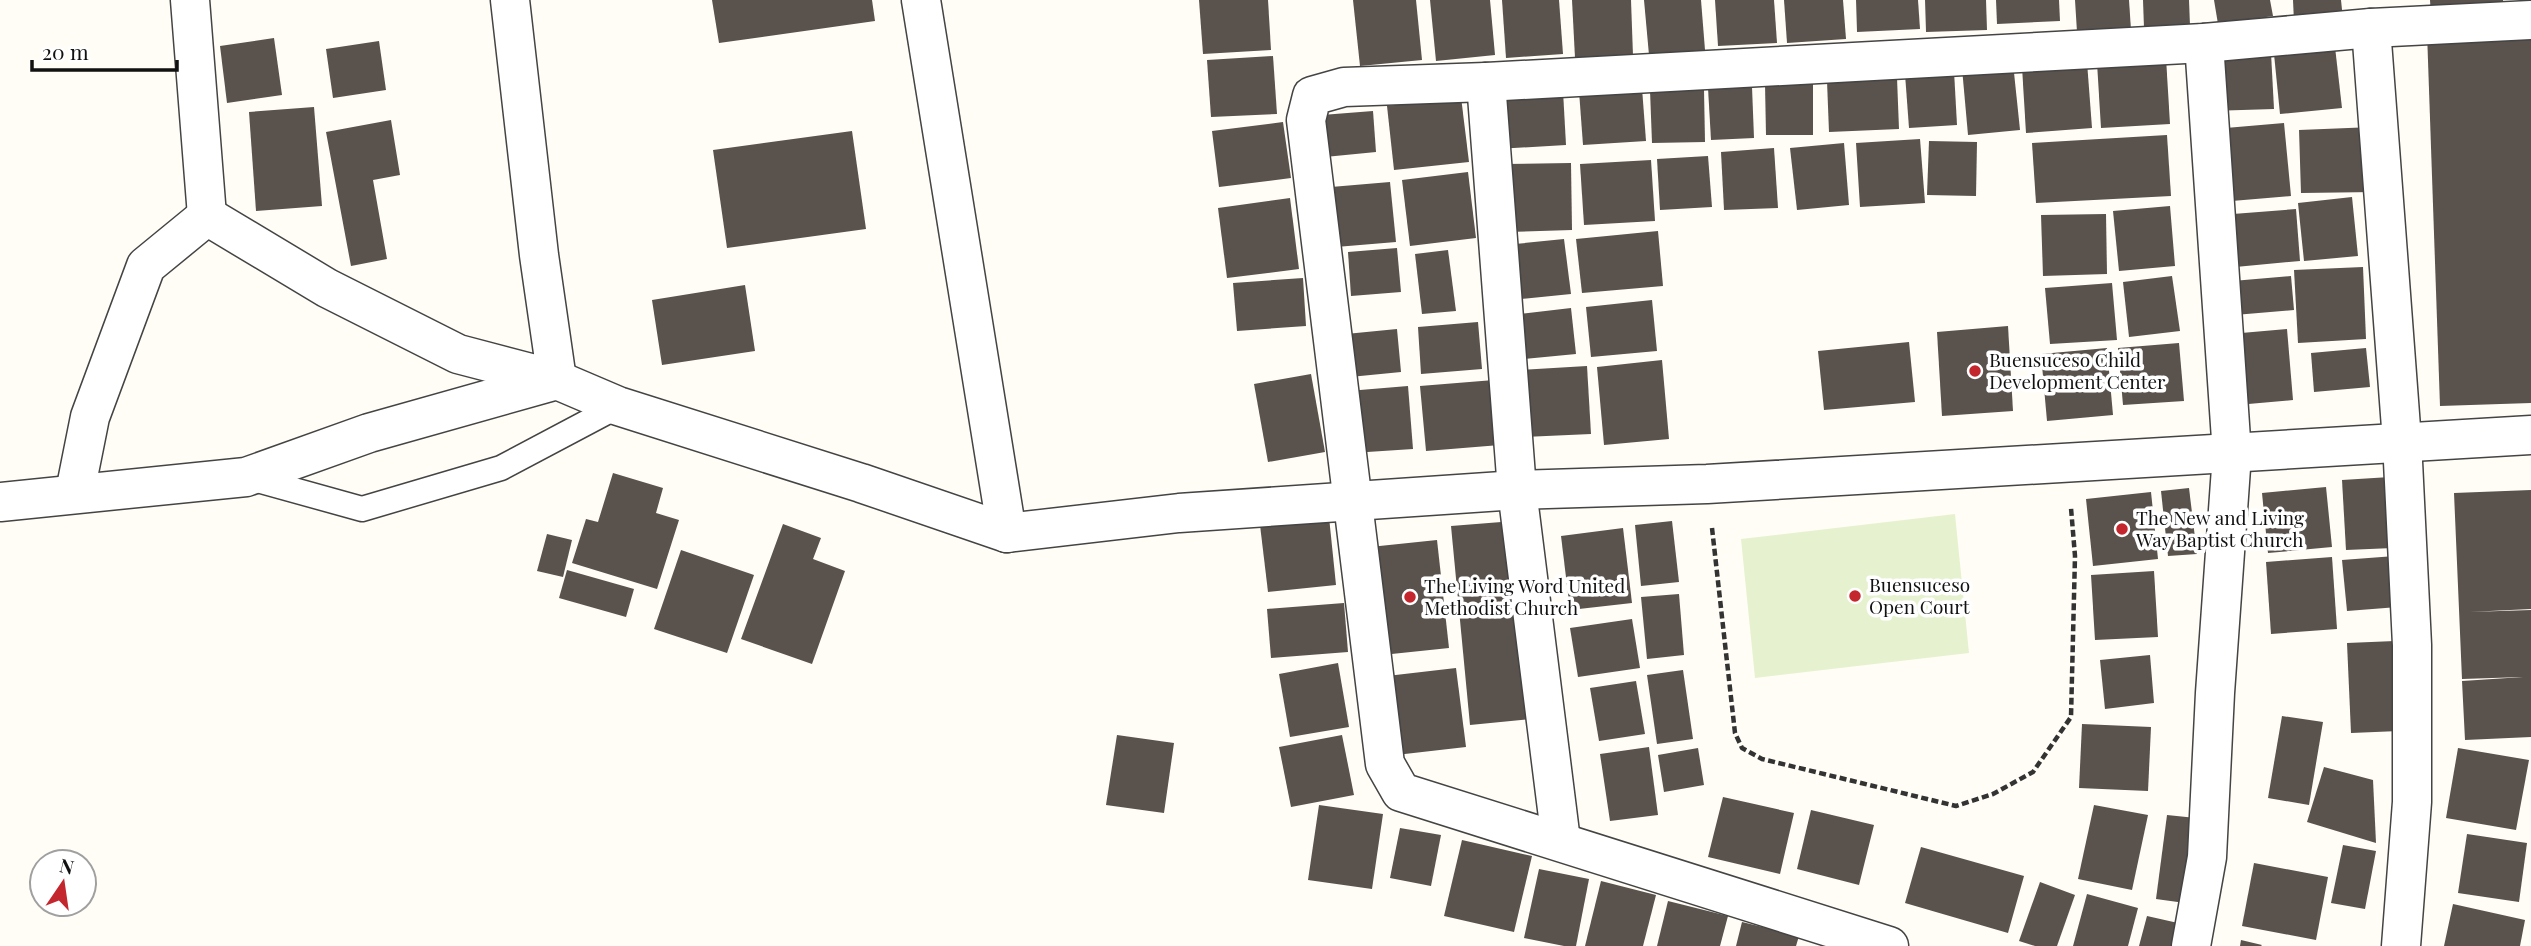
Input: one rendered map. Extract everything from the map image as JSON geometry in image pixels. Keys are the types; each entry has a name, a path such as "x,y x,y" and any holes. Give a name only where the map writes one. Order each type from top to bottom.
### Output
{"street":[{"path":"190,0 207,216"},
{"path":"510,0 557,380"},
{"path":"921,0 1007,533"},
{"path":"1889,946 1401,792 1385,764 1306,120 1312,96 1344,87 1486,82 2204,43 2371,28 2531,20"},
{"path":"2371,28 2402,441 2412,645 2412,802 2401,946"},
{"path":"2191,946 2207,857 2215,693 2232,454 2204,43"},
{"path":"1486,82 1517,490 1561,841"},
{"path":"207,216 327,288 458,354 557,380 618,406 861,483 1007,533 1179,513 1517,490 1707,484 2531,435"},
{"path":"75,492 90,416 146,266 207,216"},
{"path":"0,502 75,492 246,477 369,433 557,380"}],"lane":[{"path":"246,477 362,509 501,468 618,406"}],"path":[{"path":"1707,484 1735,733 1742,748 1762,760 1956,806 1993,794 2033,772 2071,718 2075,556 2067,461"}],"green space":[{"name":"Buensuceso Open Court","path":"1955,514 1969,653 1755,678 1741,539"}],"building":[{"path":"712,0 872,0 875,21 719,43"},
{"path":"1199,0 1268,0 1271,50 1203,54"},
{"path":"1353,0 1416,0 1422,60 1360,66"},
{"path":"1430,0 1490,0 1495,55 1436,61"},
{"path":"1502,0 1559,0 1563,54 1506,58"},
{"path":"1572,0 1631,0 1633,56 1575,58"},
{"path":"1644,0 1701,0 1705,50 1649,55"},
{"path":"1715,0 1774,0 1777,43 1718,46"},
{"path":"1784,0 1843,0 1846,39 1787,43"},
{"path":"1856,0 1918,0 1920,29 1857,32"},
{"path":"1925,0 1986,0 1987,30 1926,32"},
{"path":"1996,0 2059,0 2060,21 1997,24"},
{"path":"2075,0 2129,0 2131,30 2077,32"},
{"path":"2143,0 2189,0 2190,26 2144,28"},
{"path":"2214,0 2270,0 2273,16 2218,24"},
{"path":"2293,0 2341,0 2343,19 2294,22"},
{"path":"2430,0 2503,0 2504,15 2431,18"},
{"path":"2531,29 2531,403 2440,406 2427,32"},
{"path":"274,38 282,95 227,103 220,46"},
{"path":"379,41 386,90 333,98 326,49"},
{"path":"2335,47 2342,108 2280,114 2274,54"},
{"path":"2271,53 2274,109 2210,111 2207,56"},
{"path":"1273,56 1277,114 1211,117 1207,60"},
{"path":"2166,58 2170,124 2101,128 2097,63"},
{"path":"2087,62 2092,128 2026,133 2022,67"},
{"path":"2013,63 2020,130 1968,135 1962,68"},
{"path":"1954,71 1957,125 1909,128 1905,74"},
{"path":"1897,78 1899,129 1829,132 1827,81"},
{"path":"1813,83 1813,135 1766,135 1765,84"},
{"path":"1752,87 1754,138 1711,140 1708,88"},
{"path":"1642,88 1646,141 1583,145 1579,91"},
{"path":"1650,90 1704,90 1705,142 1652,143"},
{"path":"1563,91 1566,145 1497,149 1493,95"},
{"path":"1461,97 1469,162 1394,170 1387,106"},
{"path":"314,107 322,206 256,211 249,112"},
{"path":"1373,111 1376,152 1325,157 1322,115"},
{"path":"391,120 400,175 373,180 387,259 351,266 326,132"},
{"path":"1283,122 1291,178 1219,187 1212,131"},
{"path":"2284,123 2291,196 2220,202 2214,129"},
{"path":"2373,127 2375,192 2301,193 2299,130"},
{"path":"852,131 866,229 727,248 713,150"},
{"path":"2167,135 2171,196 2036,203 2032,143"},
{"path":"1920,139 1925,203 1860,207 1856,143"},
{"path":"1929,141 1977,142 1976,196 1927,195"},
{"path":"1844,143 1849,205 1797,210 1790,148"},
{"path":"1774,148 1778,208 1724,210 1721,152"},
{"path":"1708,156 1712,207 1660,210 1657,159"},
{"path":"1651,160 1655,221 1584,225 1580,164"},
{"path":"1571,163 1572,230 1506,232 1504,164"},
{"path":"1468,172 1476,238 1410,246 1402,180"},
{"path":"1390,182 1396,242 1336,247 1331,187"},
{"path":"2352,197 2358,256 2304,261 2298,203"},
{"path":"1290,198 1299,269 1227,278 1218,208"},
{"path":"2170,206 2175,266 2119,271 2113,211"},
{"path":"2296,209 2300,261 2225,268 2220,215"},
{"path":"2106,214 2107,274 2043,276 2041,215"},
{"path":"1658,231 1663,286 1582,293 1576,239"},
{"path":"1564,239 1571,294 1521,299 1515,244"},
{"path":"1397,248 1401,292 1351,296 1348,252"},
{"path":"1448,250 1456,311 1422,314 1415,254"},
{"path":"2363,267 2366,339 2298,343 2294,270"},
{"path":"2172,276 2180,331 2129,337 2123,282"},
{"path":"2291,276 2294,310 2223,316 2221,282"},
{"path":"1303,278 1306,326 1237,331 1233,283"},
{"path":"2112,283 2117,340 2050,344 2045,288"},
{"path":"745,285 755,351 662,365 652,300"},
{"path":"1652,300 1657,351 1591,357 1586,307"},
{"path":"1571,308 1576,354 1515,360 1511,315"},
{"path":"1478,322 1482,369 1421,374 1418,327"},
{"name":"Buensuceso Child Development Center","path":"2008,326 2013,411 1942,416 1937,332"},
{"path":"1397,329 1401,372 1350,377 1346,334"},
{"path":"2287,329 2293,400 2237,405 2230,334"},
{"path":"1909,342 1915,402 1824,410 1818,351"},
{"path":"2179,343 2184,401 2123,405 2118,348"},
{"path":"2107,348 2113,415 2047,421 2041,354"},
{"path":"2366,348 2370,387 2314,392 2311,353"},
{"path":"1662,360 1669,439 1604,445 1597,367"},
{"path":"1587,366 1591,434 1522,437 1518,370"},
{"path":"1311,374 1325,452 1268,462 1254,384"},
{"path":"1494,380 1500,445 1426,451 1420,386"},
{"path":"1408,386 1413,449 1352,453 1348,391"},
{"path":"613,473 663,488 656,513 679,520 657,589 572,563 586,519 598,522"},
{"path":"2390,477 2393,548 2346,550 2342,480"},
{"path":"2326,487 2332,547 2268,553 2262,493"},
{"path":"2189,488 2197,554 2168,556 2161,491"},
{"path":"2531,490 2531,609 2469,612 2531,610 2531,737 2465,740 2462,681 2523,677 2462,679 2454,493"},
{"name":"The New and Living Way Baptist Church","path":"2151,492 2158,559 2093,566 2086,499"},
{"path":"1329,517 1336,585 1268,592 1260,525"},
{"path":"1514,521 1532,719 1470,725 1451,526"},
{"path":"1672,521 1679,582 1641,586 1635,525"},
{"path":"783,524 821,538 813,559 845,571 812,664 741,639"},
{"path":"1623,528 1632,603 1570,610 1561,536"},
{"path":"547,534 572,540 563,577 537,571"},
{"name":"The Living Word United Methodist Church","path":"1437,540 1449,648 1382,655 1370,547"},
{"path":"681,550 754,575 727,653 654,629"},
{"path":"2395,556 2398,607 2347,611 2342,560"},
{"path":"2332,557 2337,629 2271,634 2266,562"},
{"path":"567,570 634,589 626,617 559,598"},
{"path":"2154,571 2158,637 2095,640 2091,575"},
{"path":"1679,594 1684,655 1647,659 1641,597"},
{"path":"1344,603 1348,652 1271,658 1267,609"},
{"path":"1632,619 1640,668 1578,677 1570,628"},
{"path":"2395,641 2399,731 2351,733 2347,643"},
{"path":"2150,655 2154,703 2105,709 2100,660"},
{"path":"1338,663 1349,727 1290,737 1279,674"},
{"path":"1456,668 1466,747 1396,755 1387,676"},
{"path":"1683,670 1693,739 1657,744 1647,675"},
{"path":"1636,681 1645,734 1599,741 1590,688"},
{"path":"2282,716 2323,722 2309,805 2268,798"},
{"path":"2082,724 2151,727 2148,791 2079,788"},
{"path":"1117,735 1174,743 1164,813 1106,805"},
{"path":"1342,735 1354,795 1291,807 1279,747"},
{"path":"1649,747 1658,815 1610,821 1600,754"},
{"path":"1698,748 1704,785 1664,792 1658,755"},
{"path":"2458,748 2529,760 2516,830 2446,818"},
{"path":"2324,767 2373,780 2376,843 2307,822"},
{"path":"1723,797 1794,813 1780,874 1708,857"},
{"path":"1319,805 1383,814 1372,889 1308,880"},
{"path":"2094,805 2148,815 2132,890 2078,879"},
{"path":"1811,810 1874,825 1859,885 1797,869"},
{"path":"2167,815 2196,818 2185,903 2156,899"},
{"path":"1400,828 1441,835 1431,886 1390,878"},
{"path":"2467,834 2527,843 2519,902 2458,893"},
{"path":"1462,840 1532,856 1514,932 1444,916"},
{"path":"2343,845 2376,851 2365,909 2331,903"},
{"path":"1921,847 2024,876 2008,933 1905,903"},
{"path":"2254,863 2328,877 2316,940 2242,926"},
{"path":"1539,869 1589,879 1576,946 1524,938"},
{"path":"1601,881 1656,895 1643,946 1585,946"},
{"path":"2040,882 2075,895 2057,946 2035,946 2019,941"},
{"path":"2087,894 2138,908 2128,946 2073,946"},
{"path":"1668,901 1728,916 1720,946 1657,946"},
{"path":"2453,904 2525,920 2520,946 2444,946"},
{"path":"2147,916 2178,923 2173,946 2139,946"},
{"path":"1742,922 1799,936 1796,946 1736,946"},
{"path":"2241,940 2262,945 2240,946"}],"place":[{"name":"Buensuceso Child Development Center","path":"1975,371"},
{"name":"The New and Living Way Baptist Church","path":"2122,529"},
{"name":"Buensuceso Open Court","path":"1855,596"},
{"name":"The Living Word United Methodist Church","path":"1410,597"}]}
